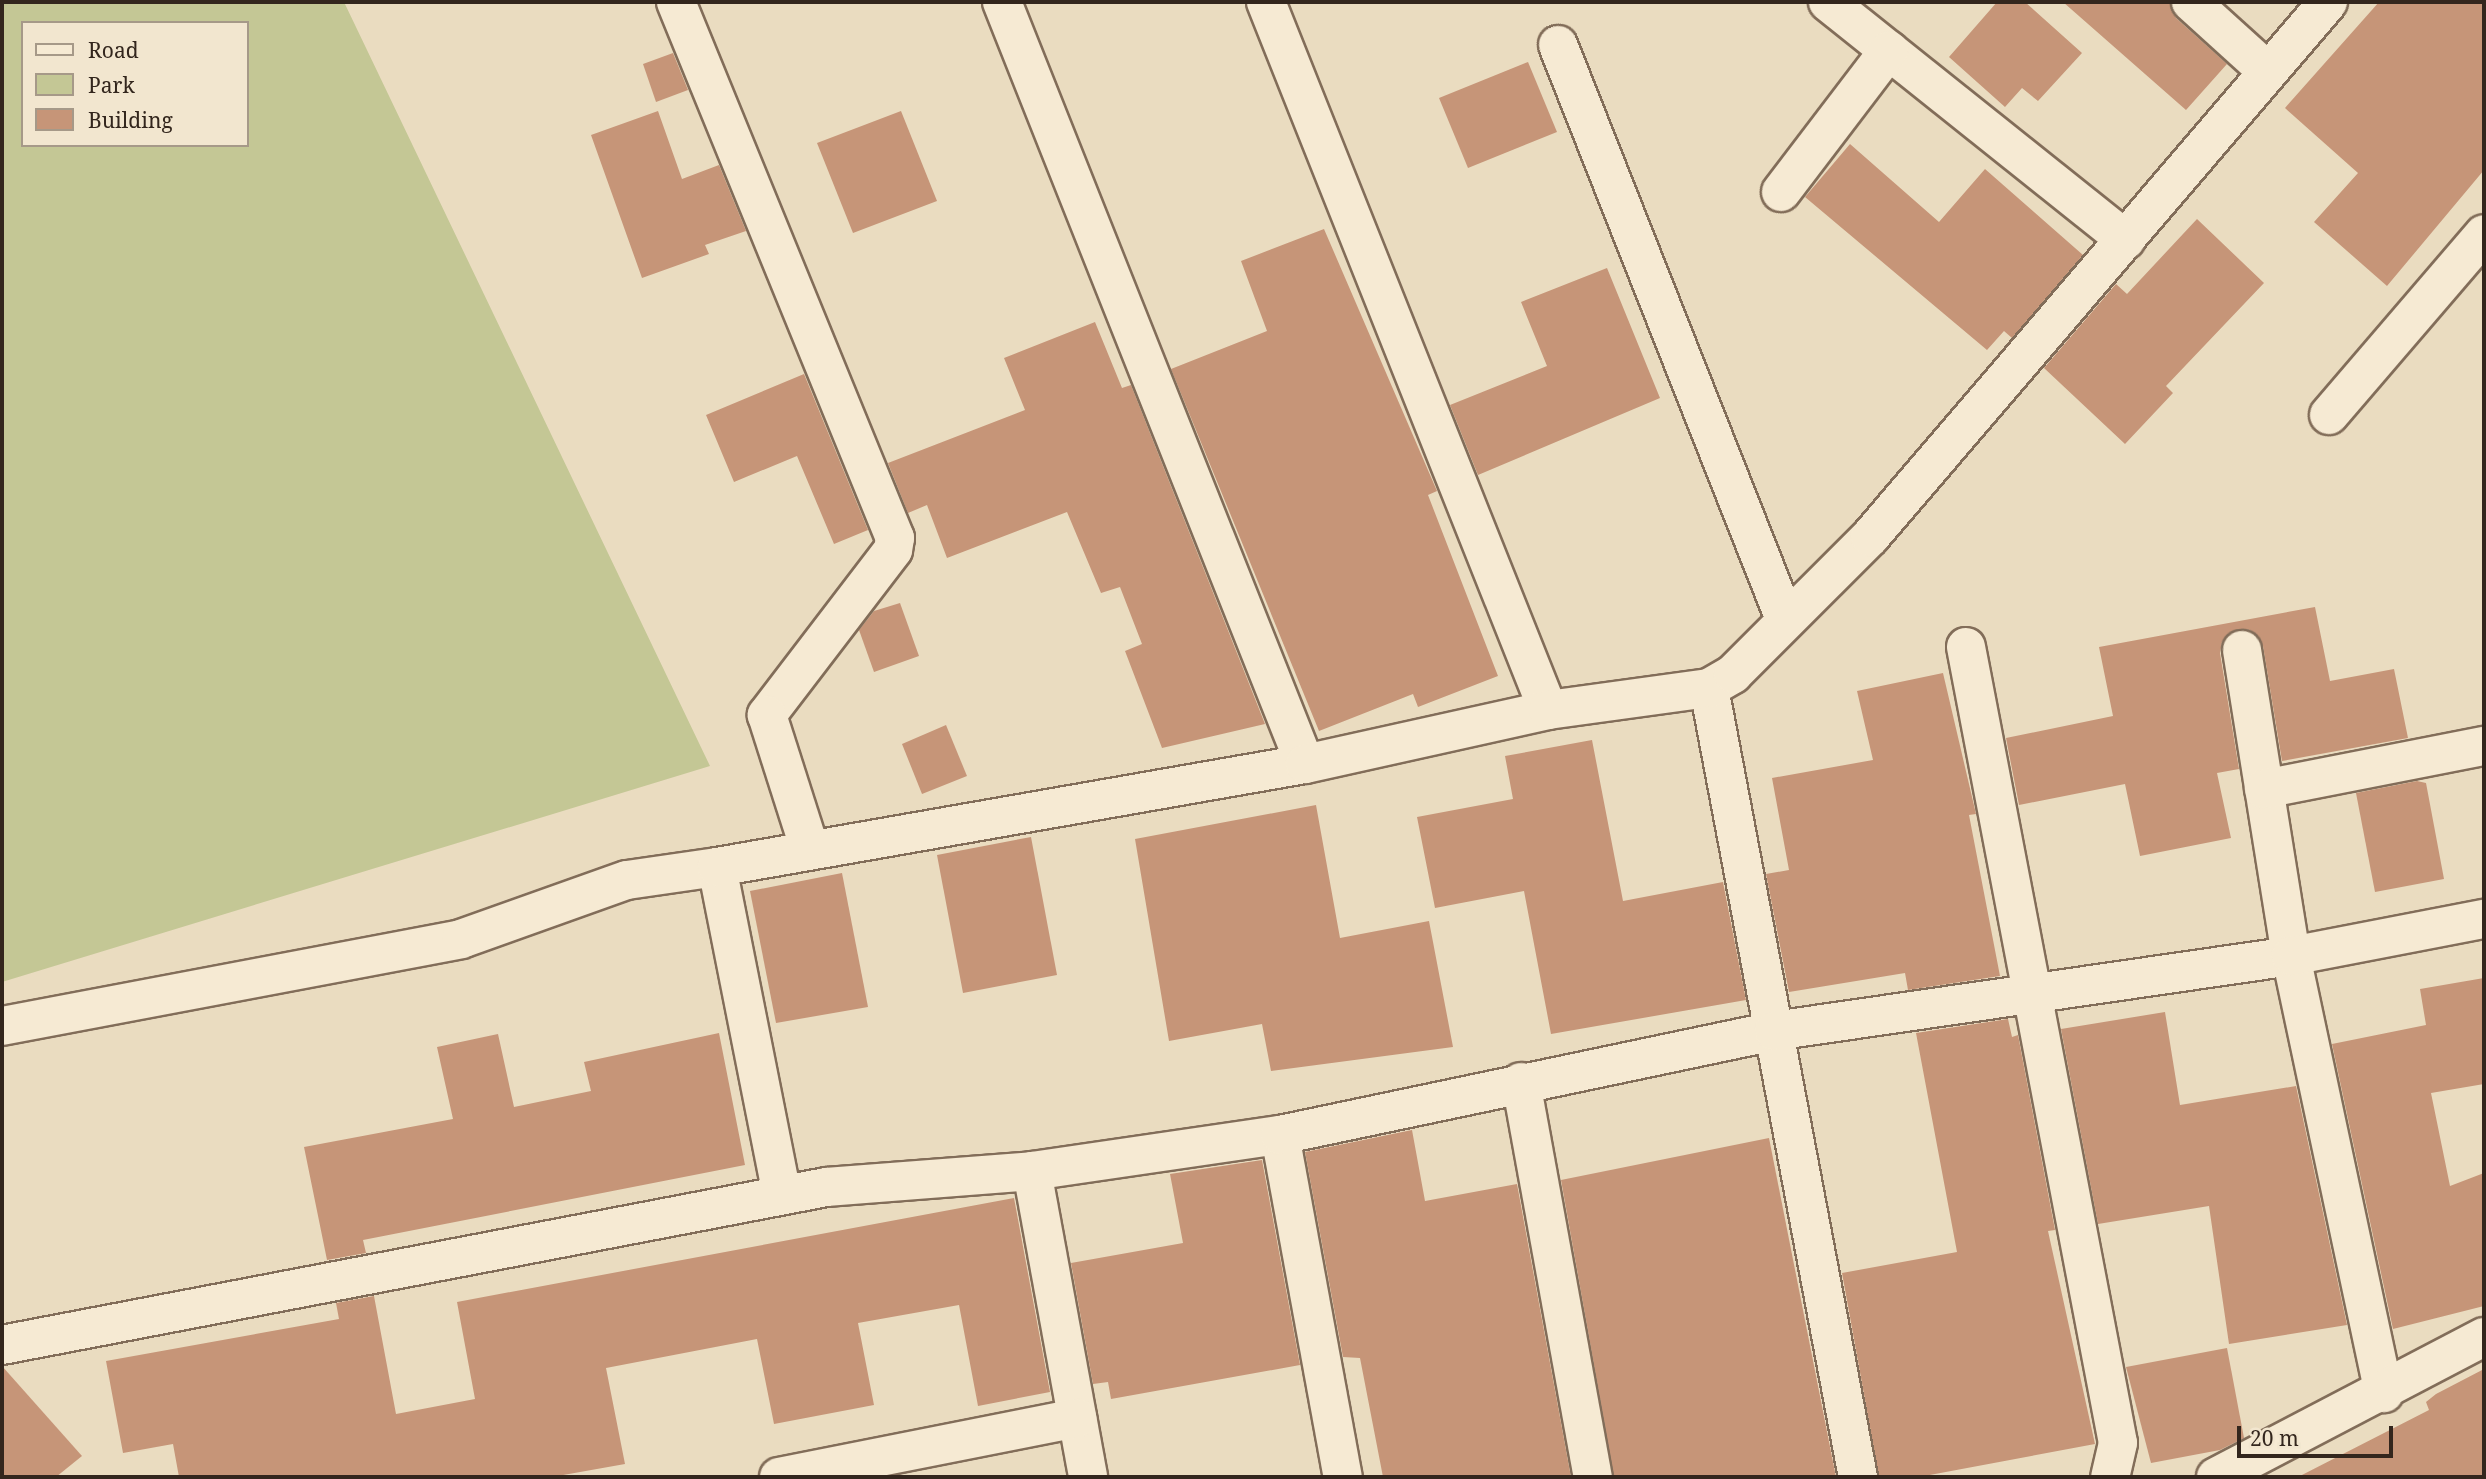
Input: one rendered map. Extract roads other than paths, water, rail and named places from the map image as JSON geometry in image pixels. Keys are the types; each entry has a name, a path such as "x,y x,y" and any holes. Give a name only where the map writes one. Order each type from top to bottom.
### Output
{"street":[{"path":"676,2 895,538 892,550 767,715 810,850"},
{"path":"1002,2 1305,764"},
{"path":"1266,2 1548,710"},
{"path":"1828,2 2126,240"},
{"path":"2191,2 2267,71"},
{"path":"2,1026 461,939 627,880 717,867 1305,764 1548,710 1709,688 1733,674 1870,537 2328,2"},
{"path":"1558,46 1785,620"},
{"path":"1781,192 1889,50"},
{"path":"2329,415 2484,234"},
{"path":"1966,647 2118,1443 2109,1477"},
{"path":"2242,650 2291,956 2384,1393"},
{"path":"1709,688 1858,1477"},
{"path":"2264,789 2484,746"},
{"path":"717,867 782,1195"},
{"path":"2,1345 782,1195 1032,1171 1280,1135 1521,1082 1774,1031 2291,956 2484,919"},
{"path":"1521,1082 1593,1477"},
{"path":"1280,1135 1343,1477"},
{"path":"1032,1171 1088,1477"},
{"path":"2216,1477 2384,1393 2484,1336"},
{"path":"779,1477 1077,1418"}]}
